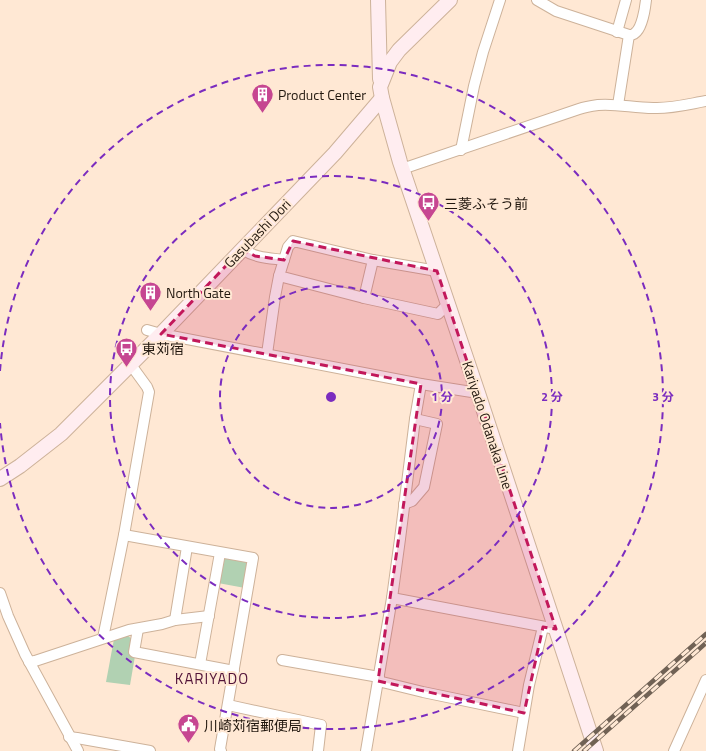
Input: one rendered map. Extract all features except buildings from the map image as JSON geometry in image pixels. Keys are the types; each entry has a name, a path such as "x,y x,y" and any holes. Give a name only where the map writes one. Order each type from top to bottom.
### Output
{"street":[{"name":"Kariyado Odanaka Line","path":"378,0 381,93 402,169 478,393 549,628 596,751"},
{"name":"Gasubashi Dori","path":"0,479 20,466 61,434 162,334 335,153 381,93 390,62 394,56 450,0"},
{"path":"461,150 474,86 483,52 500,0"},
{"path":"537,0 556,11 629,35 634,35 638,30 644,14 646,0"},
{"path":"617,32 626,0"},
{"path":"618,105 629,35"},
{"path":"402,169 579,109 598,105 618,105 636,108 676,107 706,101"},
{"path":"267,354 279,276 288,247 293,242 373,260 437,271"},
{"path":"242,249 255,256 284,260"},
{"path":"364,298 373,260"},
{"path":"279,276 364,298 438,314 448,304"},
{"path":"148,330 162,334 422,384 478,393"},
{"path":"104,638 149,392 131,365"},
{"path":"366,751 392,598 415,418 422,384"},
{"path":"404,504 412,501 424,487 437,424 415,418"},
{"path":"124,535 253,558 254,560 221,751"},
{"path":"175,620 187,547"},
{"path":"200,664 220,553"},
{"path":"1,596 29,662 78,751"},
{"path":"392,598 549,628 529,685 518,751"},
{"path":"29,662 129,630 175,620 209,616"},
{"path":"138,628 134,652 234,671"},
{"path":"282,660 378,679 424,692 524,713"},
{"path":"674,751 706,680"},
{"path":"228,705 321,725 318,751"},
{"path":"69,737 150,751"}],"highlighted area":[{"path":"293,241 437,271 556,629 543,627 524,713 378,681 421,384 161,334 242,249 255,256 284,260"}],"green space":[{"path":"225,556 248,560 245,588 218,583 222,558"},
{"path":"127,635 133,640 135,656 130,685 106,682 114,639"}],"railway":[{"path":"574,751 706,634"},
{"path":"584,751 706,643"}],"place":[{"name":"Product Center","path":"263,114"},
{"name":"三菱ふそう前","path":"429,222"},
{"name":"North Gate","path":"151,312"},
{"name":"東苅宿","path":"127,368"},
{"name":"川崎苅宿郵便局","path":"189,744"}],"district":[{"name":"KARIYADO","path":"212,678"}]}
